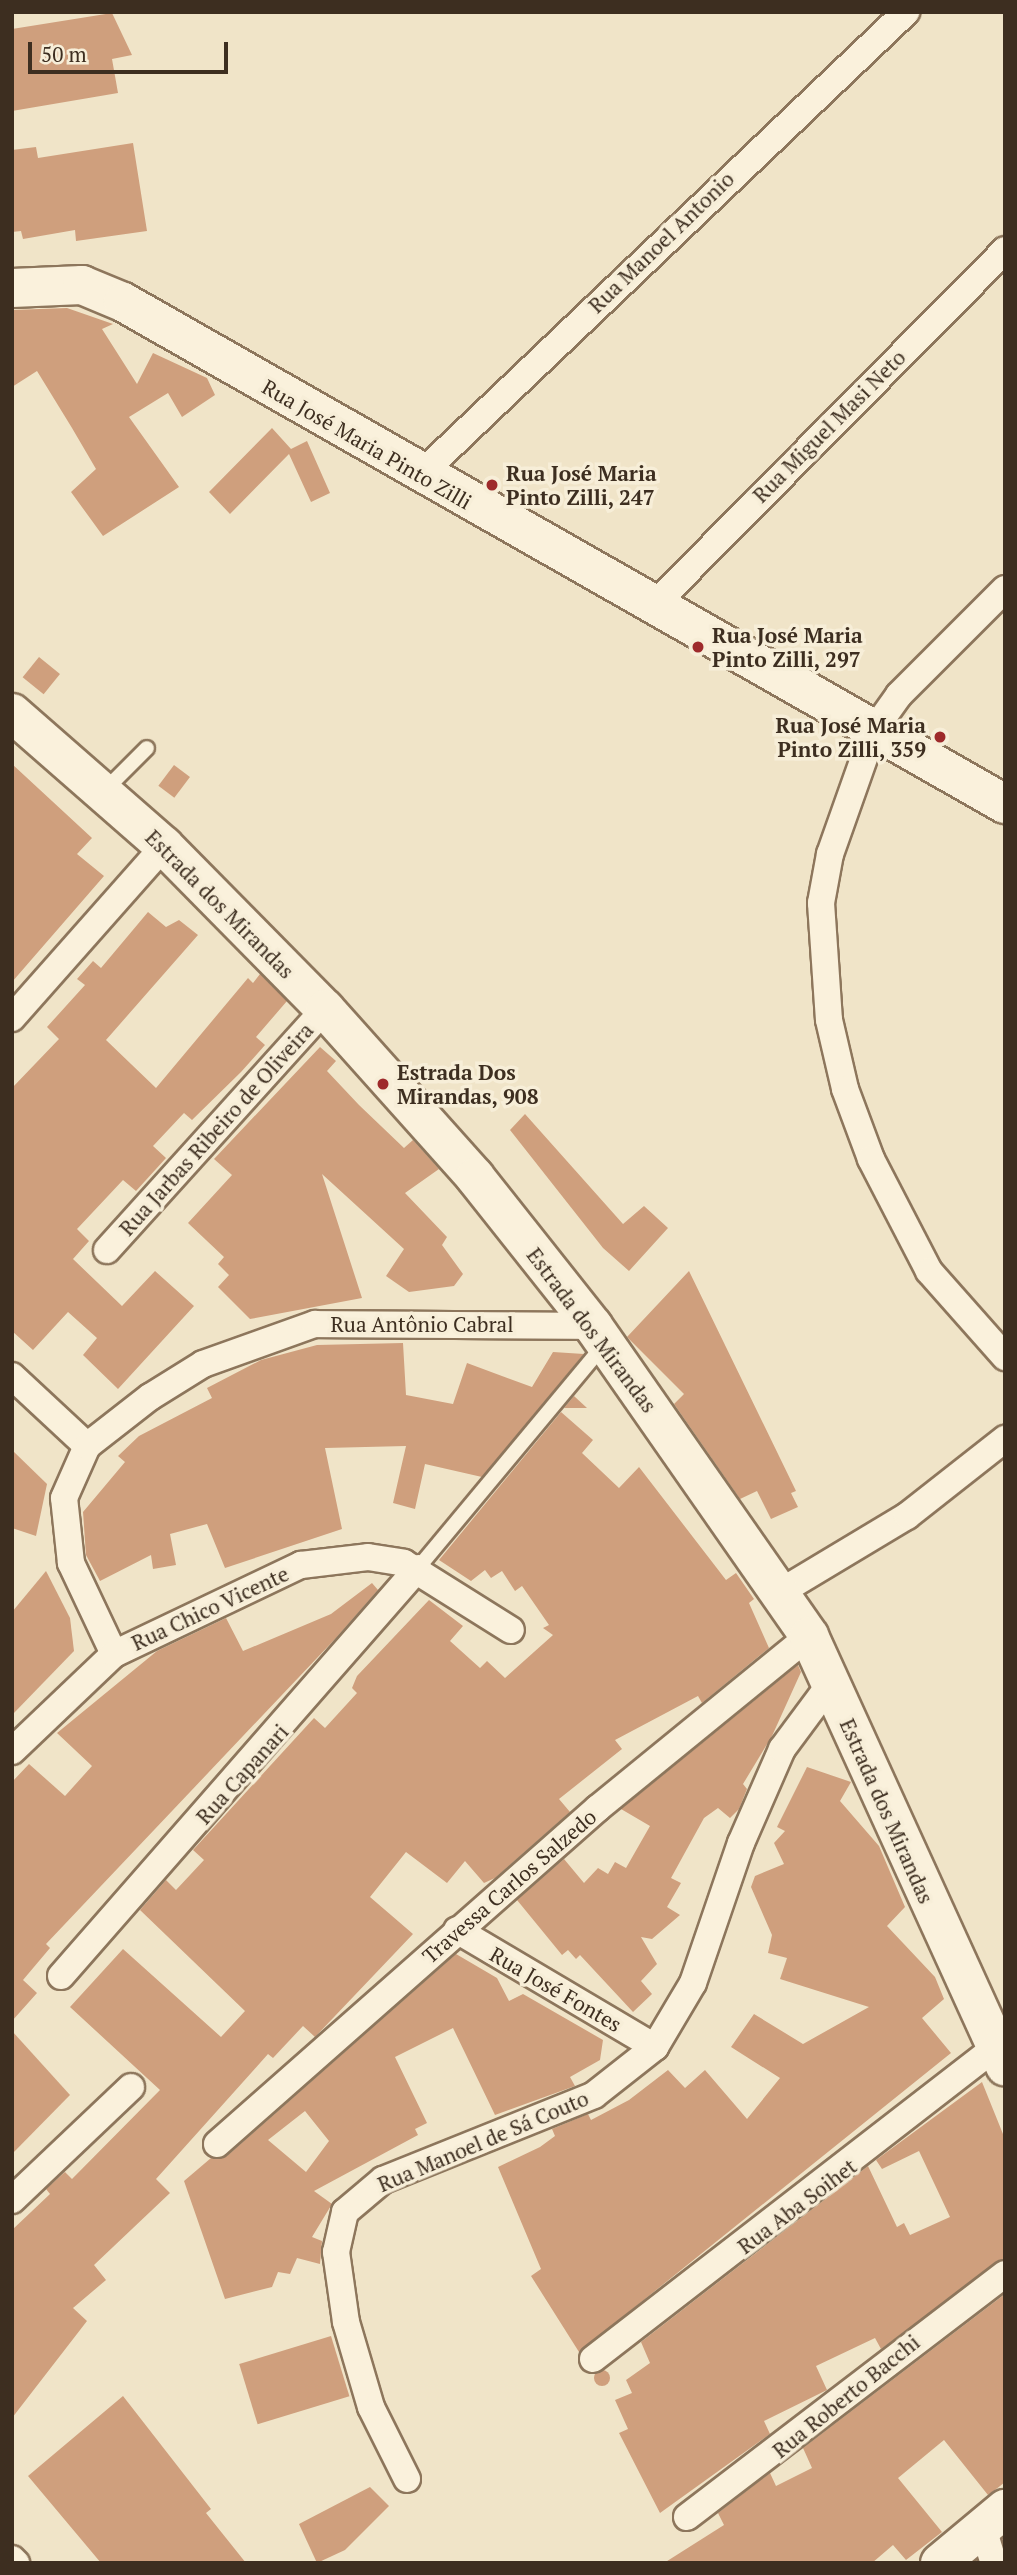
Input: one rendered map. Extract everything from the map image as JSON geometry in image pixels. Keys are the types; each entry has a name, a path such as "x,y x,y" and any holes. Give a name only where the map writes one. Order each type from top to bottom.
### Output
{"street":[{"name":"Rua Manoel Antonio","path":"419,476 906,12"},
{"name":"Rua Miguel Masi Neto","path":"655,604 1005,250"},
{"name":"Rua José Maria Pinto Zilli","path":"12,288 82,285 122,302 419,476 655,604 1005,804"},
{"path":"1005,589 899,695 874,730 830,854 821,903 829,1020 845,1089 901,1224 929,1270 1005,1357"},
{"name":"Estrada dos Mirandas","path":"15,721 164,846 325,1009 475,1177 599,1335 782,1591 809,1636 1000,2057"},
{"path":"12,1017 164,846"},
{"name":"Rua Jarbas Ribeiro de Oliveira","path":"107,1250 325,1009"},
{"name":"Rua Antônio Cabral","path":"87,1446 204,1364 315,1324 599,1335"},
{"path":"12,1376 87,1446 67,1489 64,1526 71,1563 114,1654"},
{"path":"782,1591 907,1516 1005,1438"},
{"name":"Rua Chico Vicente","path":"12,1751 114,1654 301,1565 368,1557 418,1568 510,1630"},
{"name":"Rua Capanari","path":"61,1976 418,1568"},
{"name":"Travessa Carlos Salzedo","path":"217,2144 457,1930 809,1636"},
{"name":"Rua Manoel de Sá Couto","path":"407,2479 371,2407 346,2322 336,2252 345,2213 383,2180 594,2095 655,2047 693,1983 741,1843 782,1749 831,1683"},
{"name":"Rua José Fontes","path":"457,1930 655,2047"},
{"name":"Rua Aba Soihet","path":"593,2358 1000,2057"},
{"path":"12,2200 131,2087"},
{"name":"Rua Roberto Bacchi","path":"687,2517 1005,2274"},
{"path":"940,2563 994,2533"}],"lane":[{"path":"103,793 147,748"},
{"path":"418,1568 599,1335"}],"building":[{"path":"112,13 132,55 112,59 118,93 12,111 12,29"},
{"path":"133,143 147,231 76,241 75,230 23,239 21,231 12,232 12,150 36,147 38,158"},
{"path":"67,308 113,324 102,329 137,384 153,353 207,378 215,395 182,417 168,393 129,417 179,487 103,536 71,492 96,469 72,428 37,371 12,387 12,310"},
{"path":"272,428 291,449 307,441 330,493 311,502 289,454 230,514 209,492"},
{"path":"39,657 60,674 44,694 23,677"},
{"path":"12,764 92,838 77,854 104,876 12,982"},
{"path":"174,765 190,777 174,798 158,786"},
{"path":"148,912 166,927 179,920 198,935 106,1040 156,1088 248,978 253,983 260,974 287,1001 256,1037 265,1045 241,1072 192,1120 184,1113 153,1146 166,1158 136,1191 123,1180 77,1229 89,1241 73,1259 122,1306 155,1271 194,1306 118,1389 83,1355 97,1338 68,1312 33,1350 12,1331 12,1088 59,1039 47,1027 85,985 77,979 93,961 101,968"},
{"path":"320,1047 336,1061 327,1071 359,1105 404,1148 413,1140 439,1169 405,1193 447,1237 442,1245 463,1274 454,1286 409,1292 386,1276 404,1249 322,1174 362,1298 250,1319 218,1287 229,1275 218,1264 224,1257 188,1223 232,1175 214,1159"},
{"path":"525,1114 623,1224 644,1206 668,1228 629,1271 603,1248 510,1130"},
{"path":"689,1271 796,1491 791,1493 798,1507 771,1519 757,1491 740,1499 674,1404 684,1394 627,1337"},
{"path":"403,1343 406,1395 453,1404 467,1363 532,1387 553,1352 584,1354 482,1477 425,1464 415,1509 393,1503 406,1446 325,1448 342,1529 225,1568 207,1524 170,1534 176,1565 153,1569 151,1555 100,1581 86,1555 83,1512 125,1462 118,1456 139,1436 212,1398 207,1388 261,1360 317,1345"},
{"path":"574,1396 587,1408 564,1408"},
{"path":"561,1412 593,1440 582,1453 619,1488 639,1467 726,1580 736,1573 754,1599 749,1603 769,1648 702,1703 698,1696 615,1740 622,1749 559,1799 570,1812 495,1878 484,1883 465,1861 447,1883 406,1852 370,1897 413,1934 315,2037 303,2026 273,2058 268,2054 156,2179 170,2193 94,2265 106,2280 73,2308 87,2321 12,2418 12,2230 50,2194 46,2189 65,2172 72,2179 160,2090 70,2007 123,1949 221,2037 245,2011 140,1910 166,1880 176,1890 204,1860 193,1850 314,1718 325,1728 357,1693 352,1688 357,1676 429,1600 463,1626 450,1641 480,1668 487,1661 505,1678 553,1635 543,1628 549,1625 522,1586 515,1591 502,1571 491,1578 485,1570 471,1581 439,1560"},
{"path":"12,1450 47,1484 36,1536 12,1528"},
{"path":"46,1571 70,1618 74,1651 12,1715 12,1612"},
{"path":"372,1583 378,1590 335,1639 46,1944 50,1948 23,1980 37,1993 12,2021 12,1782 29,1764 65,1796 92,1766 57,1733 157,1651 226,1618 243,1651 331,1614"},
{"path":"798,1665 801,1672 772,1736 743,1784 747,1789 739,1809 730,1818 718,1808 704,1818 671,1878 681,1883 667,1907 680,1915 652,1939 641,1937 657,1964 641,1981 652,1994 633,2012 580,1955 576,1959 568,1950 562,1955 517,1900 564,1859 584,1883 598,1868 608,1874 615,1862 626,1868 650,1826 621,1809"},
{"path":"807,1767 851,1782 840,1801 879,1846 905,1907 887,1926 935,1977 944,1999 922,2018 951,2053 579,2352 531,2276 541,2269 498,2167 540,2147 555,2136 552,2129 588,2114 591,2120 629,2100 668,2070 685,2088 705,2070 747,2119 780,2078 731,2047 754,2014 803,2044 869,2007 780,1979 787,1958 768,1953 772,1935 751,1887 755,1876 784,1864 774,1843 785,1831 777,1827"},
{"path":"456,1954 497,1978 509,2001 523,1994 603,2040 600,2060 570,2077 575,2086 495,2115 453,2028 395,2057 427,2123 415,2129 418,2135 314,2191 332,2204 312,2237 322,2241 320,2264 297,2258 290,2274 278,2272 272,2287 225,2299 184,2181 211,2158 227,2156","holes":["305,2111 329,2141 306,2172 268,2140"]},
{"path":"12,2031 70,2095 12,2154"},
{"path":"982,2082 1005,2139 1005,2259 881,2349 875,2338 816,2366 827,2390 764,2421 770,2434 660,2513 619,2433 628,2429 615,2400 632,2393 626,2380 650,2363 641,2342 868,2166 897,2227 904,2223 910,2235 950,2217 919,2151 882,2169 876,2160"},
{"path":"1005,2294 1005,2482 988,2495 944,2440 898,2478 942,2532 906,2560 893,2545 872,2563 664,2563 724,2525 718,2513 770,2473 776,2486 812,2468 803,2448"},
{"path":"331,2336 349,2396 258,2424 239,2364"},
{"path":"602,2370 608,2372 608,2384 602,2386 596,2384 594,2378 596,2372"},
{"path":"123,2396 211,2509 206,2513 246,2563 101,2563 28,2476"},
{"path":"370,2487 389,2506 345,2550 317,2563 299,2524"}],"place":[{"name":"Rua José Maria Pinto Zilli, 247","path":"492,485"},
{"name":"Rua José Maria Pinto Zilli, 297","path":"698,647"},
{"name":"Rua José Maria Pinto Zilli, 359","path":"940,737"},
{"name":"Estrada Dos Mirandas, 908","path":"383,1084"}]}
